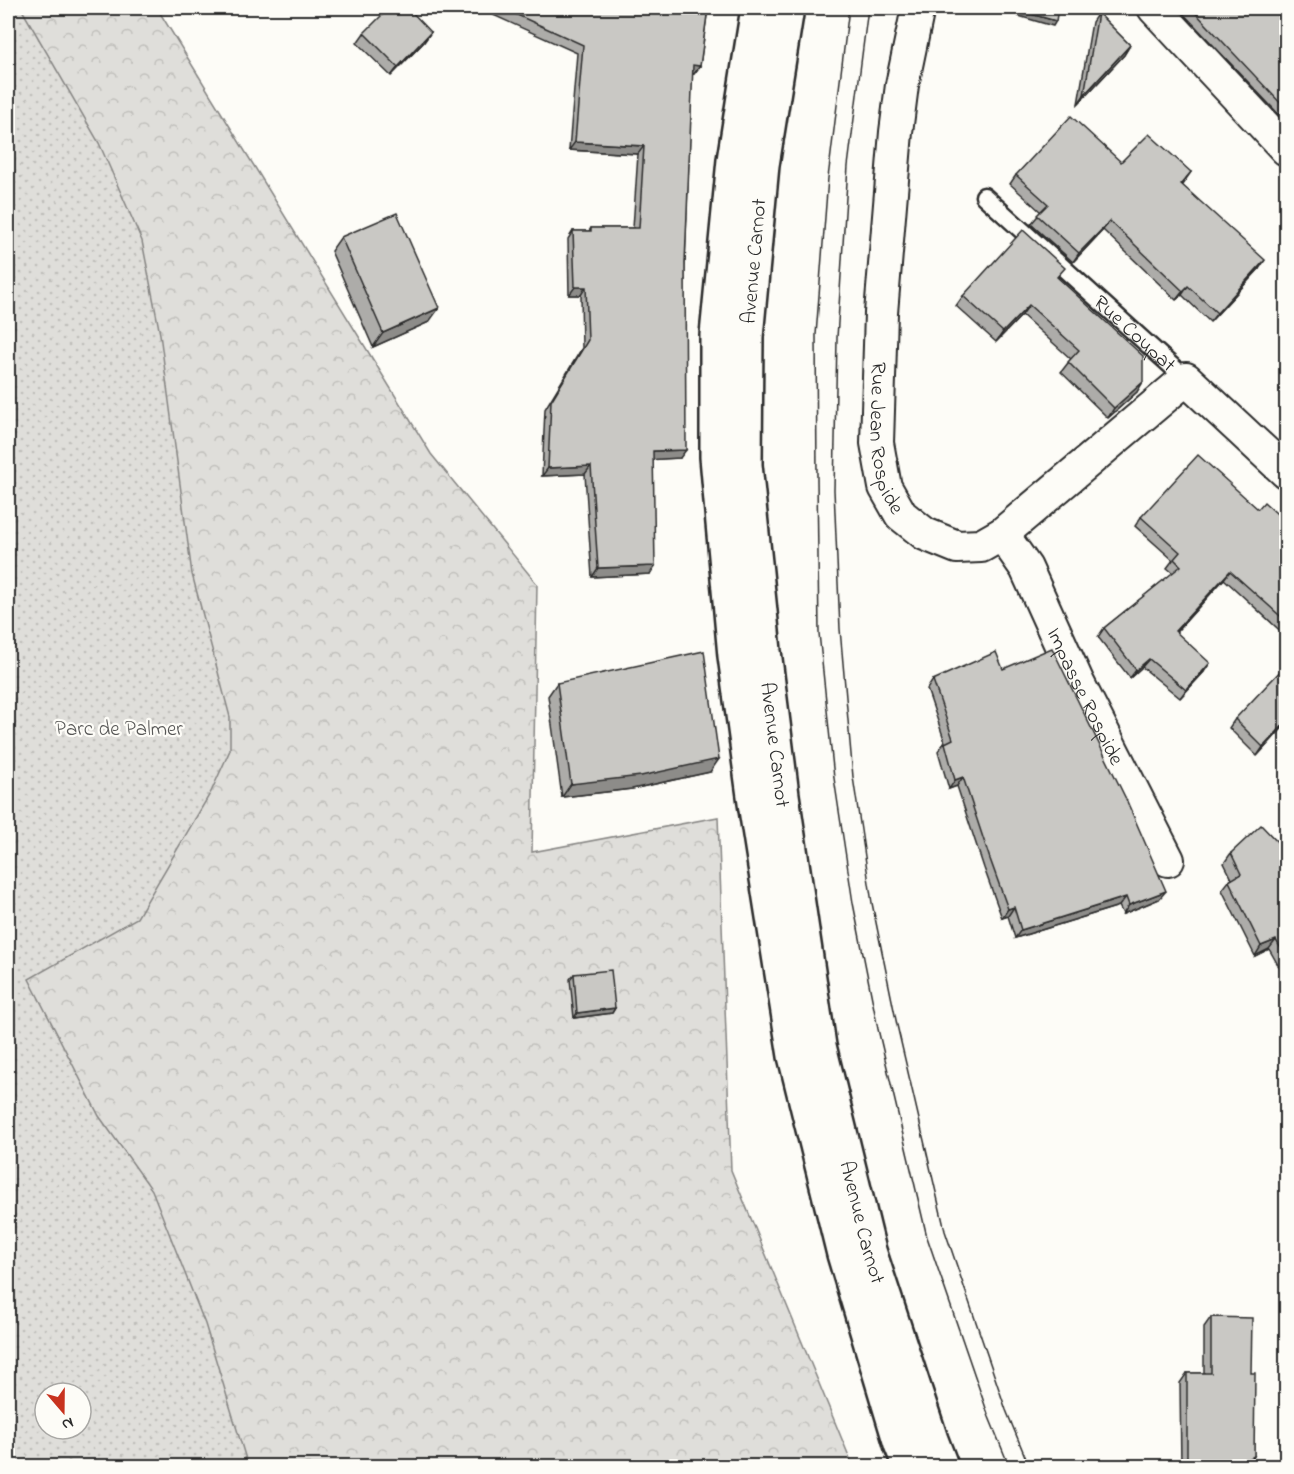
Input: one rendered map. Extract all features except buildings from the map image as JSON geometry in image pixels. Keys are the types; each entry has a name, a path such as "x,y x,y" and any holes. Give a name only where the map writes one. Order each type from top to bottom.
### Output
{"main road":[{"name":"Avenue Carnot","path":"758,8 734,160 717,335 717,457 735,656 755,803 795,1056 844,1254 910,1467"},
{"name":"Avenue Carnot","path":"787,8 762,165 746,337 745,465 764,651 782,795 819,1047 868,1251 941,1467"}],"street":[{"name":"Rue Jean Rospide","path":"918,8 902,85 896,132 881,314 877,443 885,487 901,515 925,534 957,547 981,546 1002,534 1186,379"},
{"path":"1154,8 1287,149"},
{"name":"Rue Coupat","path":"1186,379 1287,472"},
{"name":"Impasse Rospide","path":"1002,534 1026,568 1078,683 1168,860"}],"lane":[{"name":"Rue Coupat","path":"984,196 1186,379"}],"green space":[{"path":"8,8 157,8 431,454 537,584 532,852 718,817 731,1170 853,1466 8,1466"},
{"name":"Parc de Palmer","path":"8,8 21,8 99,143 142,241 160,334 192,574 230,717 230,750 211,792 137,918 29,979 99,1116 152,1190 205,1324 248,1466 8,1466"}],"tram line":[{"path":"849,8 828,178 816,335 819,633 834,778 853,903 878,1029 927,1237 989,1417 1009,1466"},
{"path":"868,8 848,166 837,338 834,490 840,629 853,777 872,903 897,1025 945,1231 1006,1410 1029,1466"}]}
